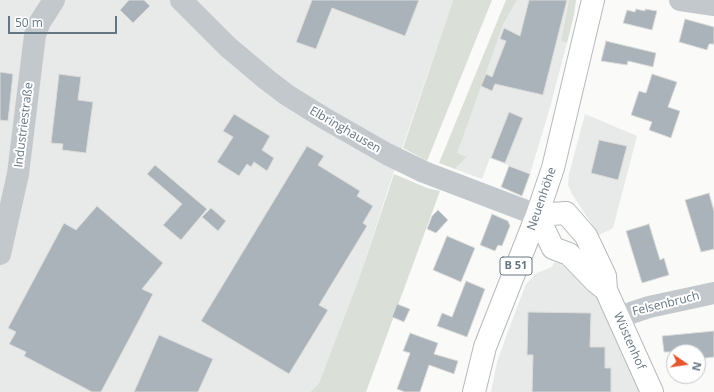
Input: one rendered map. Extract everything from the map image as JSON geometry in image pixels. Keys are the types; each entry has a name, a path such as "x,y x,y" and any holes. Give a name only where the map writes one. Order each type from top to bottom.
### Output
{"main road":[{"name":"Neuenhöhe","path":"474,392 485,347 537,215 553,168 593,0"},
{"name":"Wüstenhof","path":"606,290 596,282 569,254 553,248 537,215 566,213 586,236 605,276 606,290 652,392"}],"street":[{"name":"Industriestraße","path":"0,254 18,174 35,35 40,22 54,0"},
{"name":"Elbringhausen","path":"181,0 228,46 262,75 287,95 324,118 387,154 424,172 537,215"},
{"path":"680,0 714,5"},
{"name":"Felsenbruch","path":"619,317 649,307 714,293"}],"shaded area":[{"path":"0,0 453,0 388,189 361,273 319,383 310,392 0,392"},
{"path":"453,0 492,0 427,161 403,148"},
{"path":"506,0 517,0 503,25 457,153 467,157 455,169 439,163"},
{"path":"517,0 569,0 561,41 567,43 530,174 490,158 482,179 455,169 466,158 456,153 503,25"},
{"path":"569,0 576,0 567,43 561,41"},
{"path":"585,114 637,136 613,228 599,235 572,194 568,185 569,174"},
{"path":"394,174 427,188 440,191 366,392 310,392 319,383 361,273"},
{"path":"554,262 572,266 592,287 607,312 644,392 491,392 497,362 526,284 537,273 552,267"}],"building":[{"path":"129,0 144,0 150,6 133,23 120,10"},
{"path":"312,0 419,0 405,36 332,8 316,49 296,42"},
{"path":"529,0 567,0 543,95 495,84 492,91 481,86 486,74 492,77 506,41 500,39 504,28 520,36"},
{"path":"636,9 657,11 652,30 623,23 627,10 635,12"},
{"path":"685,19 714,27 714,44 709,44 707,50 679,42"},
{"path":"606,41 656,53 653,67 628,61 627,65 601,61"},
{"path":"0,72 13,74 8,121 0,120"},
{"path":"59,74 81,77 78,100 93,102 86,153 62,150 63,144 51,143"},
{"path":"652,74 677,82 668,107 680,111 671,138 649,130 652,122 631,115 639,91 646,93"},
{"path":"509,112 523,118 505,163 491,158"},
{"path":"234,114 270,136 262,150 274,158 267,171 254,162 251,167 247,164 239,176 217,162 233,137 223,131"},
{"path":"599,140 627,146 618,180 591,173"},
{"path":"307,146 324,156 318,165 360,191 357,196 373,206 363,223 367,226 319,305 328,310 289,374 201,321"},
{"path":"155,165 207,209 181,240 163,225 182,204 147,174"},
{"path":"509,166 530,174 522,196 501,187"},
{"path":"709,193 714,211 714,249 701,252 685,200"},
{"path":"97,206 163,263 142,289 153,294 101,392 92,392 24,356 26,352 9,344 16,332 8,328 64,223 76,230"},
{"path":"211,208 226,221 218,231 202,217"},
{"path":"438,210 448,220 436,233 427,229 432,216"},
{"path":"492,214 508,221 510,226 502,246 498,245 495,251 480,245"},
{"path":"649,224 660,260 664,258 669,275 642,283 626,231"},
{"path":"447,236 475,248 461,282 433,270"},
{"path":"466,281 485,289 467,337 437,326 442,313 452,317"},
{"path":"397,304 410,309 404,322 392,317"},
{"path":"528,312 591,313 590,347 605,347 605,368 611,368 611,392 532,392 533,355 527,355"},
{"path":"714,331 714,357 706,358 706,344 666,344 666,352 664,352 662,336"},
{"path":"410,333 438,343 434,354 458,361 454,374 429,365 420,392 405,392 397,389 410,353 403,351"},
{"path":"159,335 213,359 198,392 134,392"}]}
